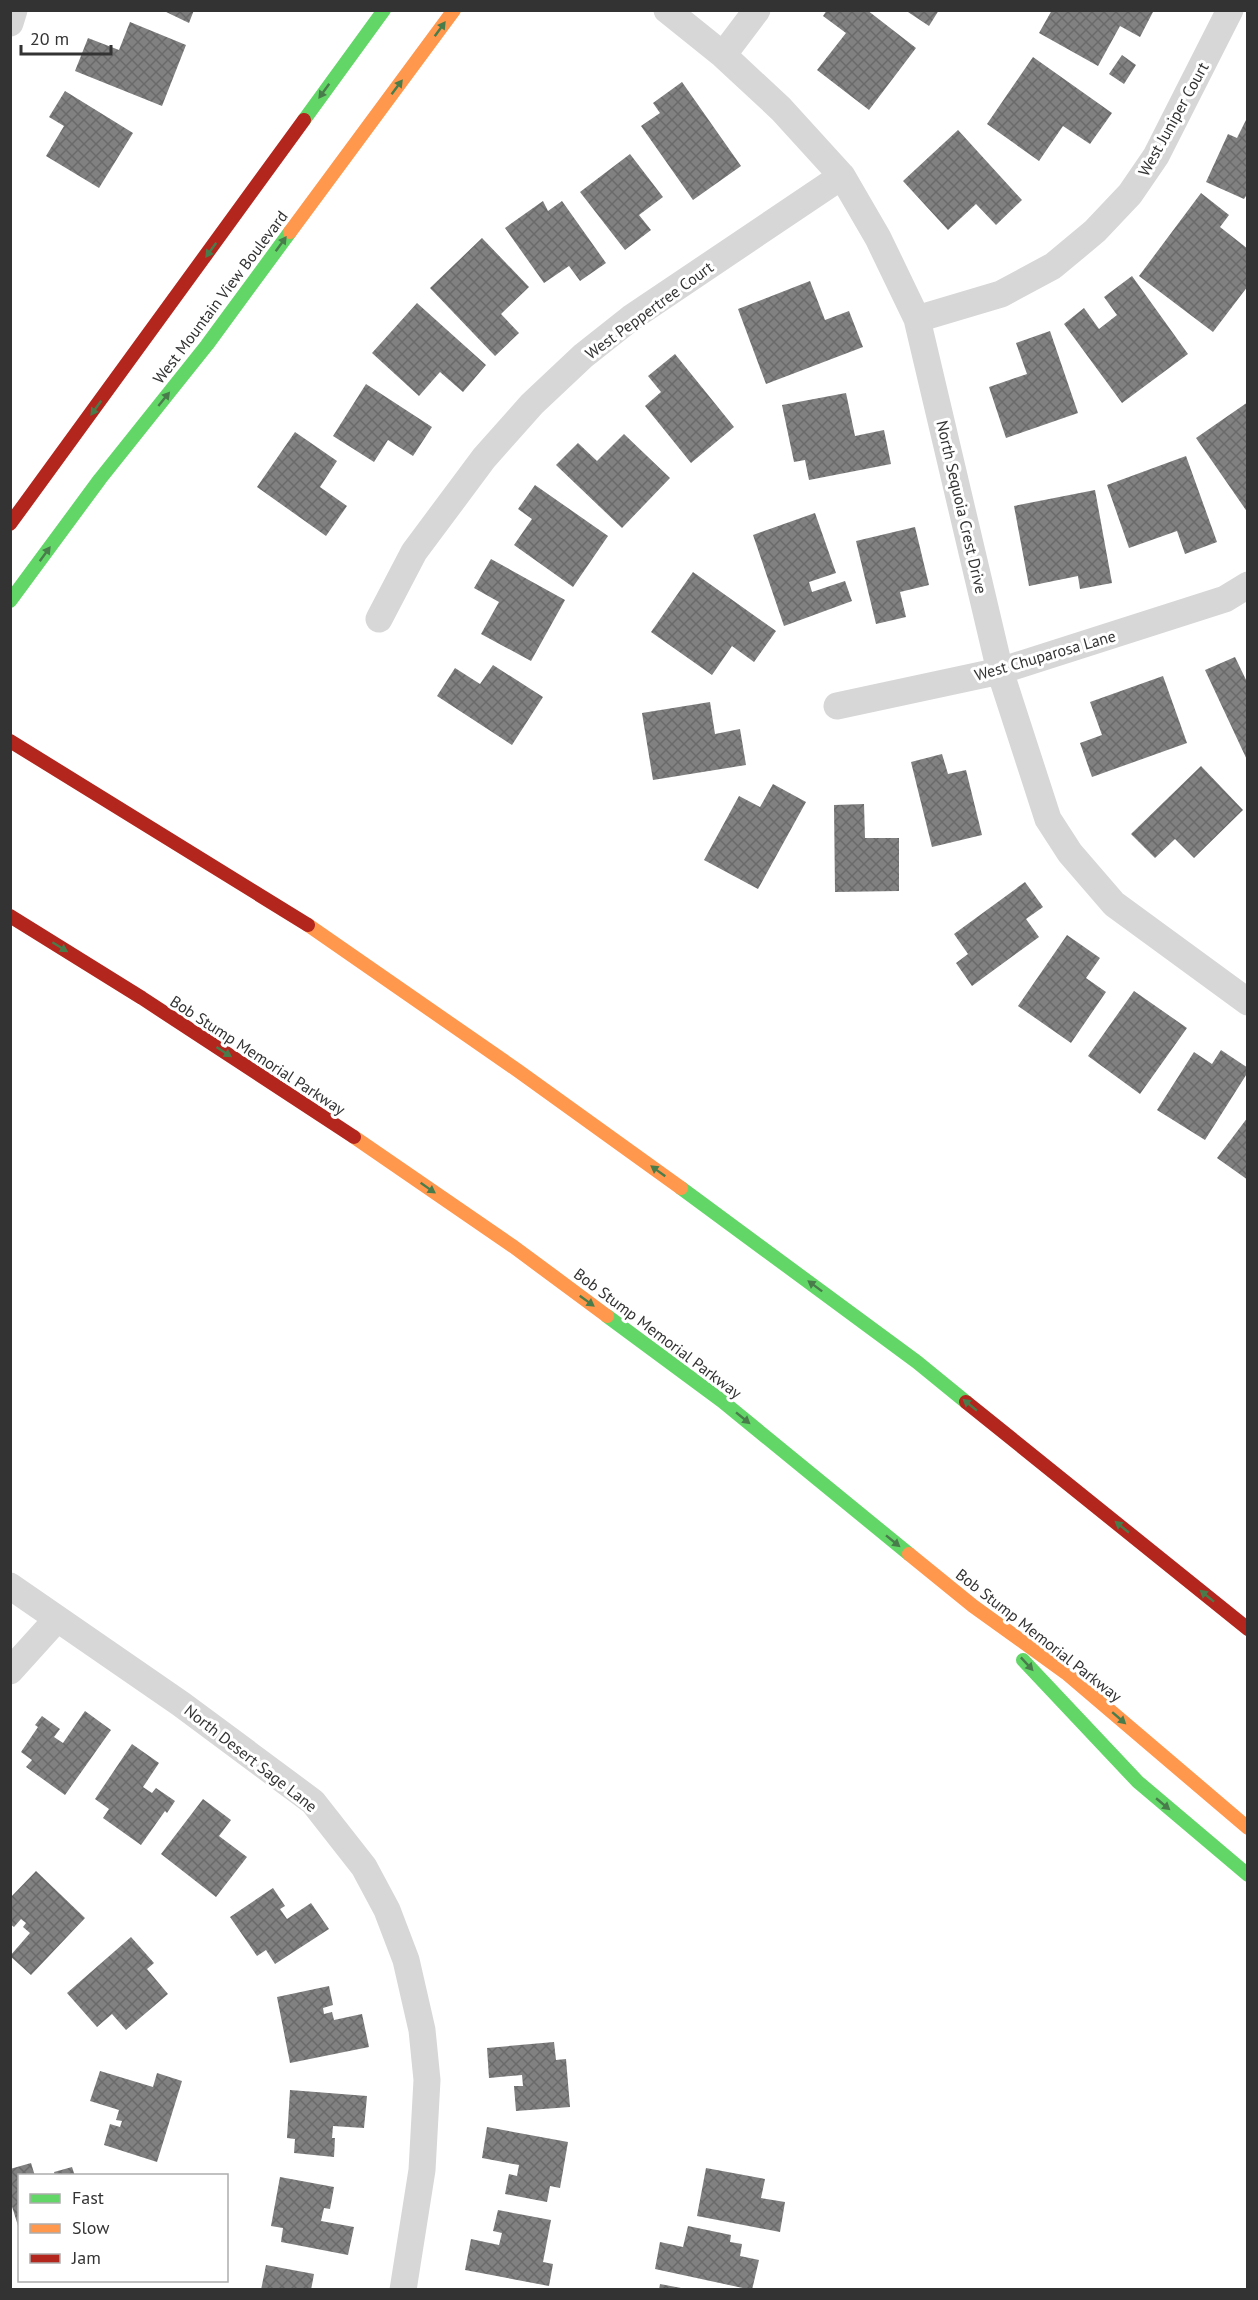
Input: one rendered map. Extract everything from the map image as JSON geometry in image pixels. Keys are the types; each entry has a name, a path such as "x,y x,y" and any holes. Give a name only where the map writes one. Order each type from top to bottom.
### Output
{"main road":[{"name":"West Mountain View Boulevard","path":"10,524 384,10"},
{"name":"West Mountain View Boulevard","path":"10,601 100,479 207,345 454,10"},
{"path":"10,741 310,927 517,1070 725,1219 917,1362 1248,1629"},
{"name":"Bob Stump Memorial Parkway","path":"10,916 142,998 354,1137 514,1247 722,1401 972,1606 1066,1673 1248,1828"},
{"path":"972,1606 1138,1782 1248,1875"}],"street":[{"path":"10,23 14,10"},
{"name":"North Sequoia Crest Drive","path":"667,10 723,55 781,109 842,177 878,238 917,319 1000,671 1048,819 1070,854 1114,904 1248,1002"},
{"path":"723,55 756,10"},
{"name":"West Juniper Court","path":"917,319 1001,294 1053,266 1095,231 1130,194 1156,156 1230,10"},
{"name":"West Peppertree Court","path":"379,619 414,552 484,458 532,404 583,356 631,318 842,177"},
{"name":"West Chuparosa Lane","path":"837,706 1000,671 1225,599 1248,585"},
{"name":"North Desert Sage Lane","path":"10,1586 181,1704 313,1802 364,1867 387,1910 406,1960 423,2030 427,2080 422,2170 403,2289"},
{"path":"10,1671 57,1619"}],"building":[{"path":"162,10 194,10 189,23"},
{"path":"827,10 867,10 916,48 869,110 817,70 846,33 823,16"},
{"path":"905,10 939,10 929,26"},
{"path":"1052,10 1154,10 1140,37 1120,26 1098,66 1039,33"},
{"path":"130,22 186,45 162,106 75,71 88,38 119,50"},
{"path":"1122,55 1136,65 1124,84 1109,74"},
{"path":"1033,57 1112,113 1090,144 1063,126 1039,161 987,124"},
{"path":"682,82 741,166 693,200 641,126 660,113 653,103"},
{"path":"65,91 133,133 99,188 46,156 64,126 49,117"},
{"path":"1248,116 1248,193 1244,199 1206,182 1228,134 1237,138"},
{"path":"958,130 1022,200 996,225 976,204 948,230 903,181"},
{"path":"630,154 663,197 639,215 651,230 625,250 580,192"},
{"path":"1201,193 1229,215 1220,227 1248,249 1248,286 1213,332 1139,276"},
{"path":"543,201 548,211 562,201 606,263 580,281 569,266 544,283 505,228"},
{"path":"482,238 529,287 501,314 519,333 495,356 430,288"},
{"path":"1132,276 1188,354 1122,403 1064,324 1084,308 1099,329 1117,315 1104,297"},
{"path":"810,281 825,320 849,311 863,347 766,384 738,309"},
{"path":"417,303 486,365 463,392 440,372 419,396 372,353"},
{"path":"1050,331 1078,413 1006,438 989,387 1027,374 1016,343"},
{"path":"675,354 734,427 691,463 645,406 661,392 648,376"},
{"path":"366,384 432,427 413,456 388,440 374,462 333,436"},
{"path":"846,393 855,436 884,430 891,464 809,480 805,460 794,462 782,405"},
{"path":"1248,402 1248,513 1196,438"},
{"path":"295,432 337,461 320,487 347,506 326,536 257,487"},
{"path":"624,434 670,478 622,528 556,465 578,443 597,461"},
{"path":"1186,456 1217,542 1185,554 1177,531 1129,548 1107,485"},
{"path":"535,485 608,536 573,587 514,545 532,519 518,509"},
{"path":"1095,490 1112,583 1080,589 1078,576 1029,586 1014,506"},
{"path":"815,513 836,573 809,582 812,592 845,581 852,601 784,626 753,535"},
{"path":"915,527 929,585 900,592 906,617 876,624 856,541"},
{"path":"491,559 565,600 531,661 481,634 499,602 474,588"},
{"path":"693,572 776,631 754,662 732,646 712,675 651,632"},
{"path":"1235,657 1248,684 1248,762 1205,670"},
{"path":"493,665 543,697 512,745 437,696 455,668 480,684"},
{"path":"1163,676 1187,743 1092,777 1080,743 1102,735 1090,702"},
{"path":"710,702 715,734 740,729 746,765 653,780 642,713"},
{"path":"942,754 948,774 966,770 982,835 932,847 911,762"},
{"path":"1201,766 1243,810 1194,858 1175,839 1155,858 1131,834"},
{"path":"773,784 806,802 758,889 704,860 739,796 760,807"},
{"path":"864,804 865,838 899,838 899,891 835,892 834,805"},
{"path":"1025,882 1043,907 1026,919 1039,937 972,986 956,963 968,954 954,934"},
{"path":"1067,935 1100,958 1086,978 1106,992 1071,1043 1018,1006"},
{"path":"1134,991 1187,1028 1140,1094 1088,1056"},
{"path":"1221,1050 1248,1068 1248,1072 1205,1140 1157,1110 1194,1052 1212,1064"},
{"path":"1248,1117 1248,1180 1217,1158"},
{"path":"85,1711 111,1730 65,1795 26,1767 32,1760 21,1752 38,1727 35,1725 42,1716 60,1729 54,1737 63,1743"},
{"path":"132,1744 159,1763 143,1787 152,1793 156,1788 175,1801 141,1845 103,1818 109,1809 95,1799"},
{"path":"203,1799 231,1820 219,1836 247,1857 216,1897 161,1854"},
{"path":"36,1871 85,1918 31,1975 10,1956 30,1933 23,1927 26,1923 21,1919 14,1927 10,1924 10,1898"},
{"path":"273,1888 285,1906 280,1909 287,1919 311,1903 329,1929 275,1964 266,1950 257,1956 230,1917"},
{"path":"131,1937 154,1963 147,1969 168,1994 126,2030 112,2014 97,2027 67,1993"},
{"path":"329,1986 333,2005 323,2008 324,2014 332,2012 334,2020 362,2014 369,2047 290,2063 277,1997"},
{"path":"554,2042 556,2060 566,2059 570,2107 516,2111 514,2086 523,2086 522,2075 489,2078 487,2048"},
{"path":"100,2071 153,2087 157,2073 182,2081 157,2162 104,2145 110,2124 120,2127 122,2121 116,2120 119,2110 90,2101"},
{"path":"290,2090 367,2096 364,2128 333,2126 334,2157 294,2153 295,2139 287,2138"},
{"path":"487,2127 568,2142 560,2188 550,2186 547,2202 505,2194 509,2174 517,2176 519,2165 482,2158"},
{"path":"31,2163 34,2174 18,2174 18,2226 10,2200 10,2169"},
{"path":"72,2167 74,2174 54,2174 54,2172"},
{"path":"706,2168 765,2179 761,2198 785,2202 780,2232 697,2216"},
{"path":"280,2177 334,2187 330,2209 324,2208 321,2221 354,2227 348,2255 281,2242 283,2228 271,2226"},
{"path":"498,2210 551,2220 543,2262 553,2264 549,2286 465,2270 471,2239 499,2245 502,2233 493,2231"},
{"path":"688,2226 731,2235 730,2242 742,2244 740,2256 759,2260 752,2290 655,2269 660,2242 683,2247"},
{"path":"266,2265 314,2274 311,2290 261,2290"},
{"path":"660,2284 681,2288 681,2290 659,2290"}],"traffic: fast":[{"path":"304,120 384,10"},
{"path":"10,601 100,479 207,345 290,232"},
{"path":"681,1188 917,1362 966,1402"},
{"path":"607,1316 722,1401 909,1554"},
{"path":"1023,1660 1138,1782 1248,1875"}],"traffic: slow":[{"path":"290,232 454,10"},
{"path":"308,925 517,1070 681,1188"},
{"path":"354,1137 514,1247 607,1316"},
{"path":"909,1554 973,1606 1066,1673 1248,1828"}],"traffic: jam":[{"path":"10,524 304,120"},
{"path":"10,741 308,925"},
{"path":"10,916 142,998 354,1137"},
{"path":"966,1402 1248,1629"}]}
